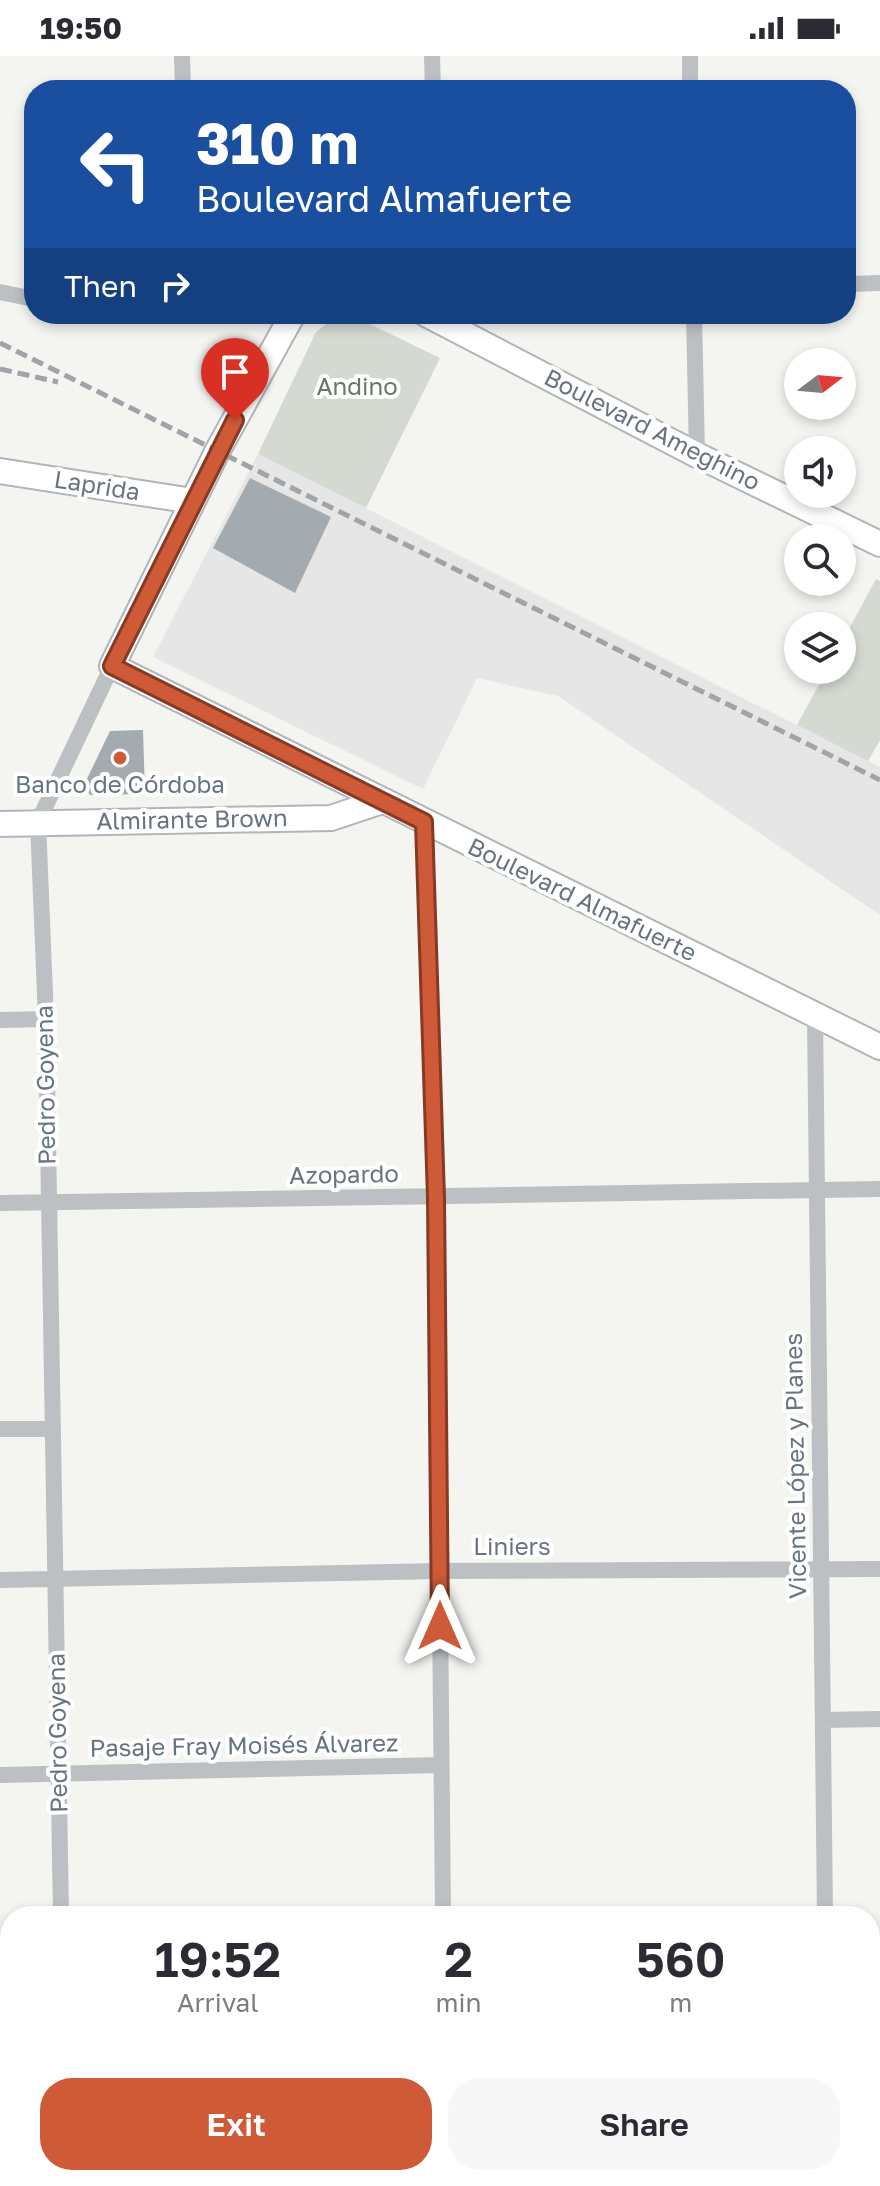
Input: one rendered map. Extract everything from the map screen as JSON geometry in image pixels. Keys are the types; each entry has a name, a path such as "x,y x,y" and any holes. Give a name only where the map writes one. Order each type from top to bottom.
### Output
{"main road":[{"name":"Pedro Goyena","path":"112,666 193,501 288,324"},
{"name":"Boulevard Ameghino","path":"446,324 697,455 880,544"},
{"name":"Laprida","path":"0,471 193,501"},
{"name":"Boulevard Almafuerte","path":"112,666 880,1047"},
{"name":"Almirante Brown","path":"0,824 331,818 382,801"}],"street":[{"path":"182,56 183,80"},
{"path":"432,56 433,80"},
{"path":"690,56 690,80"},
{"path":"856,284 880,283"},
{"path":"0,292 24,297"},
{"path":"694,324 697,455"},
{"name":"Pedro Goyena","path":"61,1906 46,1019 38,822 112,666"},
{"path":"424,822 436,1198 443,1906"},
{"name":"Vicente López y Planes","path":"815,1016 825,1906"},
{"path":"0,1020 46,1019"},
{"name":"Azopardo","path":"0,1203 880,1189"},
{"path":"0,1429 53,1429"},
{"name":"Liniers","path":"0,1580 440,1571 880,1569"},
{"path":"823,1720 880,1719"},
{"name":"Pasaje Fray Moisés Álvarez","path":"0,1775 441,1765"}],"shaded area":[{"path":"258,454 880,767 880,915 558,696 477,678 423,789 153,657"}],"green space":[{"name":"Andino","path":"326,324 370,324 440,358 366,508 258,454 316,332"},
{"path":"876,579 880,581 880,740 868,761 797,725 819,684 856,684 856,616"}],"building":[{"path":"250,478 331,517 295,593 213,548"},
{"name":"Banco de Córdoba","path":"143,730 145,794 90,795 84,785 110,731"}],"railway":[{"path":"0,343 880,780"},
{"path":"0,369 58,382"}],"place":[{"name":"Banco de Córdoba","path":"120,758"}],"route":[{"path":"235,420 112,666 424,822 436,1198 440,1626"}]}
